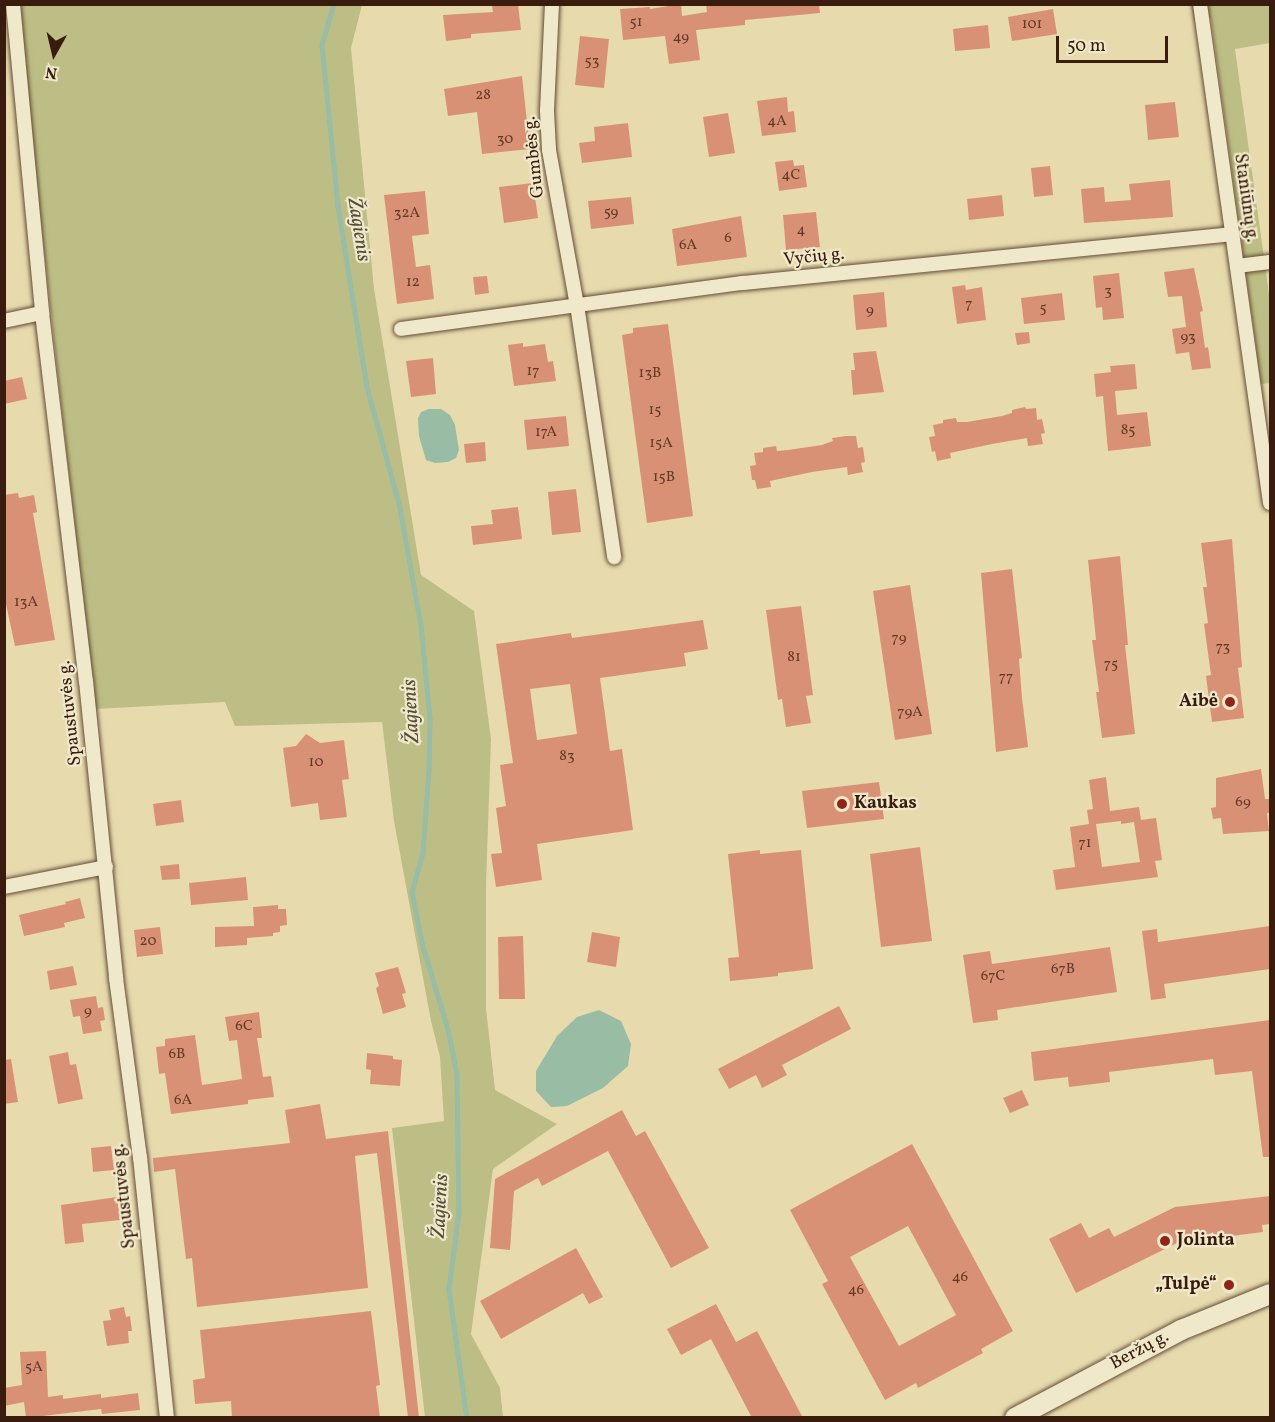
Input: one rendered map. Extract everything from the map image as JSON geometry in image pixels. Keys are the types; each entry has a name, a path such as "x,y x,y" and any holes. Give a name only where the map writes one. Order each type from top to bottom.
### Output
{"main road":[{"name":"Beržų g.","path":"1015,1418 1181,1330 1270,1294"}],"street":[{"name":"Spaustuvės g.","path":"13,4 42,313 106,867 116,978 140,1157 167,1418"},
{"name":"Gumbės g.","path":"552,4 547,111 549,150 577,305 614,557"},
{"name":"Staniūnų g.","path":"1200,4 1270,503"},
{"name":"Vyčių g.","path":"401,329 743,283 1232,234"},
{"path":"1237,266 1270,262"},
{"path":"4,321 42,313"},
{"path":"4,887 106,867"}],"shaded area":[{"path":"17,5 362,5 351,48 374,289 421,575 474,611 491,739 486,885 486,1008 495,1090 557,1124 493,1169 471,1334 500,1388 503,1417 425,1417 392,1128 444,1121 440,1057 431,1021 394,821 382,722 235,726 225,702 95,709"},
{"path":"1191,5 1270,5 1270,43 1235,49 1270,301 1270,383 1261,384 1211,18 1194,20"},
{"path":"441,409 450,415 455,425 459,450 456,458 448,462 435,463 426,460 419,436 418,418 421,412"},
{"path":"599,1010 621,1021 631,1044 628,1066 603,1088 567,1106 551,1107 536,1091 536,1071 557,1036 577,1017"}],"building":[{"path":"518,4 521,30 471,34 471,38 446,41 443,15 493,12 492,6"},
{"path":"681,4 682,16 707,12 706,4 819,4 820,13 745,20 745,25 696,30 700,60 669,64 665,36 623,40 620,9 650,7 650,9"},
{"path":"1053,9 1057,34 1012,41 1008,17"},
{"path":"988,25 990,48 955,51 953,29"},
{"path":"580,36 609,39 604,88 575,85"},
{"path":"522,76 530,149 482,154 477,112 448,116 444,89"},
{"path":"787,97 788,112 794,111 796,132 762,136 757,101"},
{"path":"1175,102 1179,137 1148,140 1145,105"},
{"path":"728,113 735,153 709,157 703,117"},
{"path":"628,123 632,157 582,163 579,143 595,141 594,127"},
{"path":"793,160 794,166 804,165 807,187 779,191 775,162"},
{"path":"1050,166 1053,195 1034,197 1031,168"},
{"path":"1170,180 1173,217 1084,223 1081,189 1104,187 1105,202 1131,200 1129,184"},
{"path":"533,183 538,218 504,223 499,187"},
{"path":"425,191 429,234 412,236 416,267 430,265 434,299 397,304 384,195"},
{"path":"1002,195 1004,216 969,220 967,199"},
{"path":"631,197 634,224 591,229 588,201"},
{"path":"816,212 820,247 786,250 783,215"},
{"path":"741,216 747,257 677,266 672,229"},
{"path":"1194,268 1203,311 1200,312 1205,348 1208,347 1211,368 1192,370 1189,352 1176,354 1172,329 1186,327 1182,296 1168,297 1164,272"},
{"path":"1119,273 1124,318 1103,320 1102,307 1096,308 1093,276"},
{"path":"487,276 489,293 475,295 473,277"},
{"path":"965,285 966,290 982,287 986,320 957,324 952,287"},
{"path":"884,292 887,327 856,330 853,295"},
{"path":"1062,293 1065,320 1024,324 1021,298"},
{"path":"668,324 693,516 647,523 622,335 633,333 633,328"},
{"path":"1029,332 1030,343 1017,345 1015,333"},
{"path":"523,343 523,347 545,344 548,362 553,361 556,381 514,386 508,345"},
{"path":"876,351 884,392 853,395 851,370 855,370 853,353"},
{"path":"433,358 436,394 411,397 406,361"},
{"path":"1135,364 1137,389 1115,391 1117,415 1147,412 1151,446 1108,451 1103,396 1096,397 1094,374 1111,372 1110,366"},
{"path":"22,377 27,399 4,404 4,381"},
{"path":"1025,407 1026,409 1036,408 1037,420 1042,419 1045,433 1041,434 1043,444 1028,446 1027,438 950,453 951,458 937,461 935,451 932,452 929,437 935,436 933,425 943,423 943,420 956,418 957,422 967,422 1002,416 1012,413 1012,410"},
{"path":"566,416 569,446 527,450 524,420"},
{"path":"856,436 858,448 863,447 865,462 861,463 863,472 848,475 847,467 812,472 770,481 771,487 757,489 755,480 752,480 750,466 756,465 754,453 763,452 763,448 776,446 777,451 788,450 822,445 833,441 832,438"},
{"path":"485,442 486,461 466,463 464,444"},
{"path":"576,489 581,532 552,535 548,492"},
{"path":"18,493 19,498 34,495 37,512 33,513 55,640 15,646 4,595 4,495"},
{"path":"518,507 522,539 473,545 471,526 493,524 491,510"},
{"path":"1232,539 1242,667 1238,668 1244,718 1212,722 1206,676 1211,675 1204,624 1208,623 1203,587 1207,587 1201,543"},
{"path":"1120,556 1128,645 1125,645 1135,734 1102,738 1096,692 1099,692 1092,640 1096,640 1088,560"},
{"path":"1012,569 1022,658 1019,659 1028,747 996,752 981,573"},
{"path":"910,585 932,734 895,740 873,591"},
{"path":"801,606 813,695 806,696 811,723 786,727 782,699 778,700 766,610"},
{"path":"703,620 708,649 684,653 686,666 600,678 610,751 622,749 633,830 537,844 542,880 496,887 491,854 502,853 496,808 506,806 500,765 513,763 496,644 571,633 572,638","holes":["570,684 577,734 537,740 530,689"]},
{"path":"306,734 320,743 344,740 349,779 342,780 347,817 320,820 318,803 291,807 283,748 296,746"},
{"path":"1261,769 1265,799 1270,799 1270,813 1267,813 1269,831 1223,834 1221,818 1213,819 1211,808 1216,807 1216,778"},
{"path":"1106,777 1110,811 1139,807 1141,820 1156,818 1162,860 1155,861 1158,877 1056,890 1053,870 1075,867 1070,827 1089,824 1087,810 1093,809 1089,780","holes":["1121,821 1121,824 1134,822 1140,862 1102,867 1096,824"]},
{"path":"879,782 884,819 807,828 802,791"},
{"path":"181,800 184,822 156,826 153,804"},
{"path":"920,847 932,941 881,947 870,854"},
{"path":"760,850 760,854 801,850 813,969 778,973 778,976 730,981 728,958 739,957 728,854"},
{"path":"179,864 180,879 162,880 160,866"},
{"path":"246,877 248,900 191,905 189,883"},
{"path":"80,898 85,918 64,923 65,927 24,936 19,915 66,904 65,902"},
{"path":"278,905 278,909 286,909 287,925 280,926 280,932 273,933 273,936 247,938 247,945 215,947 215,927 254,926 253,907"},
{"path":"1270,926 1270,969 1164,984 1166,998 1151,1000 1142,931 1157,929 1158,942"},
{"path":"160,927 163,954 137,957 134,930"},
{"path":"592,932 620,937 616,967 587,962"},
{"path":"523,936 525,999 499,999 498,937"},
{"path":"1110,947 1117,992 997,1010 998,1020 973,1023 963,955 990,951 992,964"},
{"path":"73,966 77,985 50,990 47,971"},
{"path":"398,967 406,993 402,994 406,1007 383,1014 376,988 379,986 375,973"},
{"path":"96,996 98,1008 103,1007 105,1020 100,1021 102,1031 83,1034 80,1016 73,1017 70,1000"},
{"path":"839,1006 851,1029 782,1065 787,1075 762,1088 756,1075 729,1089 718,1069"},
{"path":"259,1012 262,1038 257,1038 263,1077 271,1076 274,1097 248,1100 248,1104 171,1114 165,1073 159,1074 156,1047 165,1046 165,1039 195,1035 202,1085 242,1079 237,1040 229,1041 225,1017"},
{"path":"1270,1020 1270,1157 1263,1157 1252,1071 1215,1075 1213,1059 1109,1072 1110,1082 1069,1087 1068,1077 1034,1081 1031,1052"},
{"path":"68,1052 70,1065 76,1064 83,1099 58,1104 49,1056"},
{"path":"367,1053 393,1056 393,1059 402,1060 400,1086 370,1084 371,1070 366,1069"},
{"path":"11,1059 18,1102 4,1104 4,1060"},
{"path":"1022,1090 1029,1105 1010,1113 1003,1098"},
{"path":"320,1104 326,1139 388,1131 419,1418 408,1418 377,1153 355,1156 368,1288 197,1307 192,1258 186,1259 175,1169 154,1172 153,1158 290,1143 285,1110"},
{"path":"622,1110 636,1136 645,1131 709,1248 671,1268 608,1151 542,1186 538,1178 514,1191 510,1250 490,1248 495,1179"},
{"path":"912,1144 1013,1331 981,1349 983,1353 918,1388 916,1383 885,1400 822,1284 828,1281 790,1210","holes":["908,1226 956,1315 899,1346 850,1257"]},
{"path":"111,1146 114,1170 93,1172 91,1148"},
{"path":"1270,1196 1270,1224 1262,1225 1263,1232 1177,1243 1076,1293 1049,1239 1081,1223 1089,1238 1109,1228 1114,1237 1175,1207"},
{"path":"117,1197 120,1220 82,1224 84,1242 65,1244 61,1205"},
{"path":"576,1248 603,1297 589,1304 583,1293 501,1339 480,1301"},
{"path":"716,1304 736,1342 757,1331 803,1418 752,1418 711,1339 681,1355 667,1329"},
{"path":"124,1307 126,1317 130,1316 132,1331 128,1331 129,1343 107,1346 103,1321 111,1320 109,1310"},
{"path":"371,1311 380,1385 376,1386 380,1418 232,1418 231,1401 195,1404 193,1380 205,1378 200,1330"},
{"path":"46,1351 48,1397 63,1395 63,1399 101,1394 101,1398 138,1393 140,1410 102,1414 101,1409 26,1418 24,1402 4,1406 4,1388 22,1385 20,1352"}],"waterway":[{"name":"Žagienis","path":"334,4 322,45 338,206 367,387 399,503 421,625 430,718 423,853 412,892 422,943 448,1029 457,1074 459,1212 449,1289 467,1418"}],"place":[{"name":"Aibė","path":"1230,702"},
{"name":"Kaukas","path":"842,804"},
{"name":"Jolinta","path":"1165,1241"},
{"name":"„Tulpė“","path":"1229,1285"}]}
